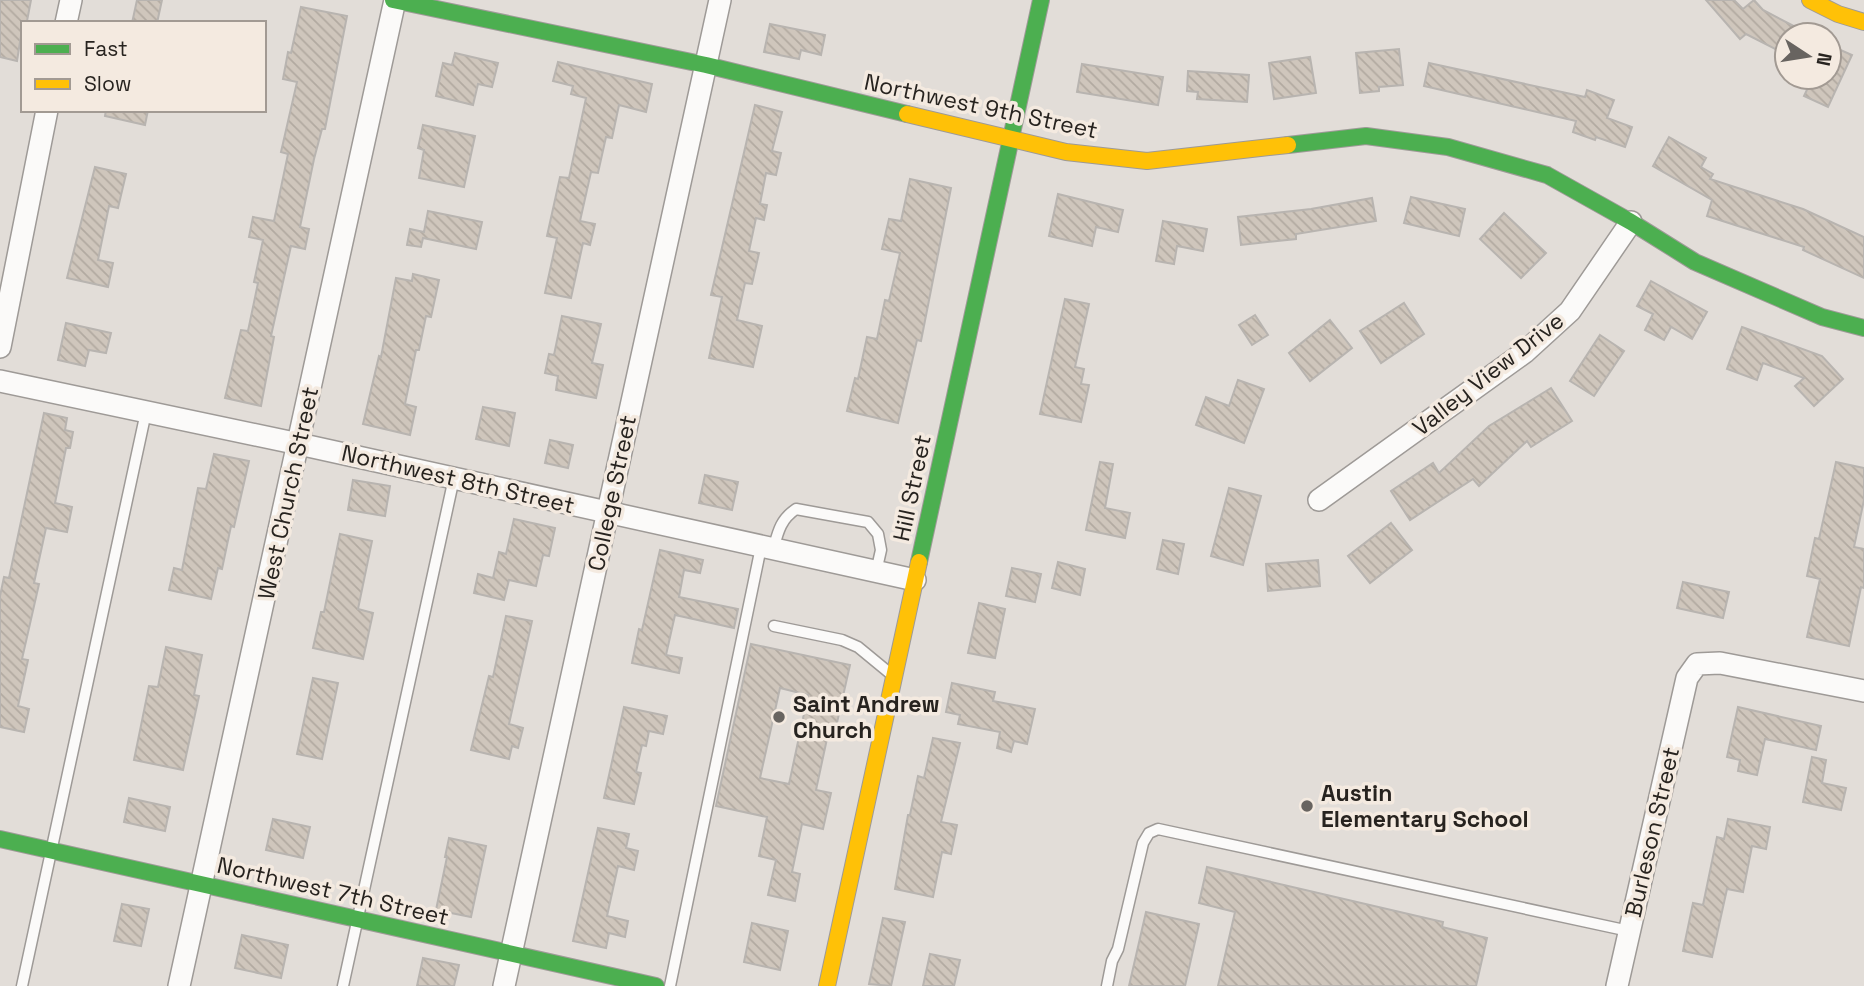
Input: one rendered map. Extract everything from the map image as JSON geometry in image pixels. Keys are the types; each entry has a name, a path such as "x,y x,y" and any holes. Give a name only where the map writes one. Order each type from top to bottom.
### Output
{"street":[{"path":"66,21 71,0"},
{"name":"Northwest 9th Street","path":"394,0 706,65 1066,152 1147,161 1366,136 1448,147 1547,175 1695,262 1822,317 1864,328"},
{"name":"West Church Street","path":"179,986 394,0"},
{"name":"College Street","path":"504,986 720,0"},
{"name":"Hill Street","path":"827,986 1041,0"},
{"path":"1810,0 1838,14 1864,22"},
{"path":"0,347 47,112"},
{"name":"Valley View Drive","path":"1319,500 1525,352 1570,310 1631,222"},
{"name":"Northwest 8th Street","path":"0,381 915,580"},
{"name":"Burleson Street","path":"1617,986 1687,678 1697,664 1720,663 1864,691"},
{"name":"Northwest 7th Street","path":"0,839 656,986"}],"lane":[{"path":"22,986 146,412"},
{"path":"343,986 453,478"},
{"path":"670,986 767,548 787,515 796,509 868,522 878,534 881,550 876,572"},
{"path":"774,626 842,640 858,647 894,677"},
{"path":"1107,986 1143,843 1149,833 1158,829 1629,931"}],"building":[{"path":"0,0 31,0 27,21 21,21 17,61 0,57"},
{"path":"137,0 162,0 157,21 132,21"},
{"path":"1706,0 1734,0 1743,9 1754,0 1763,10 1784,21 1773,21 1773,48 1746,34 1740,39"},
{"path":"301,7 347,16 325,129 322,129 314,159 300,227 309,229 305,249 291,246 271,336 274,337 261,406 225,398 241,330 248,331 258,283 254,282 263,240 249,237 253,217 274,221 288,154 281,152 297,82 283,79"},
{"path":"770,24 825,35 821,55 801,50 799,59 764,52"},
{"path":"1399,49 1403,85 1379,87 1379,91 1360,93 1356,53"},
{"path":"1843,51 1852,55 1843,74"},
{"path":"455,53 498,63 492,87 478,84 473,105 436,96 443,63 452,65"},
{"path":"1310,57 1316,93 1274,99 1269,63"},
{"path":"558,62 652,84 646,112 619,105 612,138 606,137 598,173 591,172 580,221 595,224 590,245 583,243 571,298 545,293 557,238 547,236 560,177 569,178 586,98 571,94 573,86 553,81"},
{"path":"1429,63 1585,97 1587,90 1614,100 1607,118 1632,127 1625,147 1573,132 1576,121 1424,86"},
{"path":"1082,64 1163,77 1158,105 1077,92"},
{"path":"1188,71 1249,75 1247,102 1197,99 1198,92 1187,91"},
{"path":"1806,91 1835,91 1828,107 1804,96"},
{"path":"755,105 782,112 772,151 781,153 776,175 766,173 760,204 767,205 764,220 756,218 749,251 759,253 752,284 745,283 737,320 762,326 753,367 709,358 722,297 711,295"},
{"path":"106,112 148,112 145,125 105,116"},
{"path":"423,125 475,136 464,187 419,178 424,150 418,148"},
{"path":"1669,137 1706,158 1701,167 1713,174 1710,179 1803,209 1864,237 1864,278 1803,250 1804,247 1707,216 1712,200 1653,166"},
{"path":"95,167 126,174 118,208 109,206 98,260 113,263 108,287 67,278"},
{"path":"910,179 951,188 921,341 917,340 898,423 847,411 855,378 858,379 867,337 877,339 885,300 889,301 900,253 882,249 889,219 901,221"},
{"path":"1058,194 1123,210 1118,232 1096,227 1092,246 1049,236"},
{"path":"1411,197 1465,209 1459,236 1404,223"},
{"path":"1372,198 1376,221 1296,234 1296,239 1241,245 1238,217 1311,209"},
{"path":"428,211 482,222 476,249 423,238 421,247 407,245 410,229 424,232"},
{"path":"1504,213 1546,253 1521,278 1480,239"},
{"path":"1163,221 1207,229 1203,251 1177,246 1174,264 1156,261"},
{"path":"413,274 439,280 431,317 426,316 419,350 416,350 405,404 416,407 410,435 363,424 379,356 381,357 396,278 412,281"},
{"path":"1651,281 1707,312 1692,339 1671,327 1664,340 1645,330 1653,314 1637,306"},
{"path":"1065,299 1089,304 1075,367 1084,369 1081,384 1089,385 1081,422 1040,414"},
{"path":"1404,303 1424,334 1381,363 1360,331"},
{"path":"1255,315 1268,335 1252,345 1239,325"},
{"path":"562,316 601,324 592,363 603,365 596,398 556,390 558,376 545,373 549,354 554,355"},
{"path":"1330,320 1352,348 1310,381 1289,353"},
{"path":"66,323 111,333 106,353 89,350 85,366 58,360"},
{"path":"1742,327 1822,356 1843,379 1814,406 1795,386 1804,378 1763,363 1757,380 1727,369"},
{"path":"1600,335 1624,351 1594,396 1570,381"},
{"path":"1238,380 1264,389 1244,443 1196,425 1206,397 1229,406"},
{"path":"1551,388 1572,421 1531,447 1527,441 1479,486 1473,479 1410,520 1391,491 1433,463 1439,473 1489,426"},
{"path":"483,407 515,413 509,446 476,439"},
{"path":"44,413 67,418 65,430 73,432 70,448 66,448 55,503 72,507 67,532 46,528 34,583 39,584 22,659 28,660 18,706 29,709 24,732 0,727 0,596 4,577 9,578"},
{"path":"550,440 573,445 568,468 545,463"},
{"path":"214,454 249,461 234,527 231,526 222,569 218,568 211,599 169,590 174,568 182,570 198,488 206,489"},
{"path":"1100,462 1113,464 1105,508 1130,513 1125,538 1086,530"},
{"path":"1836,462 1864,468 1864,500 1854,547 1864,549 1864,588 1861,587 1849,646 1807,637 1820,579 1807,576 1815,538 1819,539"},
{"path":"705,475 738,482 732,510 699,503"},
{"path":"353,480 390,486 385,516 348,510"},
{"path":"1229,488 1261,496 1243,565 1211,556"},
{"path":"514,519 555,528 549,556 543,555 536,586 509,580 504,600 474,593 478,574 493,578 499,552 506,554"},
{"path":"1391,523 1412,550 1370,583 1348,556"},
{"path":"340,534 372,541 358,609 373,613 363,659 313,648 321,612 324,612"},
{"path":"1163,540 1184,544 1178,574 1157,569"},
{"path":"660,550 703,560 700,573 684,570 679,597 738,609 734,628 675,615 666,655 682,658 679,673 632,663"},
{"path":"1318,560 1320,586 1268,591 1266,564"},
{"path":"1058,562 1085,569 1080,595 1052,588"},
{"path":"1012,568 1041,574 1035,602 1006,596"},
{"path":"1683,582 1729,592 1723,618 1677,608"},
{"path":"979,603 1005,609 995,658 968,653"},
{"path":"506,616 532,621 509,724 523,728 518,748 512,746 509,759 471,750 489,676 493,677"},
{"path":"751,644 850,665 834,736 828,734 816,790 831,793 823,829 802,824 792,872 800,874 795,901 768,895 776,860 759,856 767,817 716,806","holes":["780,688 808,695 789,784 760,778"]},
{"path":"166,647 202,655 194,695 199,696 183,770 134,760 149,686 158,687"},
{"path":"313,678 338,683 322,759 297,754"},
{"path":"952,683 995,692 993,701 1035,709 1027,744 1014,741 1011,752 997,748 1000,732 958,724 960,715 946,712"},
{"path":"624,707 667,716 663,734 649,731 646,746 642,745 636,772 641,773 634,804 604,798"},
{"path":"1738,707 1821,726 1816,750 1765,739 1757,775 1738,771 1740,760 1727,757"},
{"path":"933,738 960,743 941,822 957,825 951,854 942,852 933,897 895,889 908,815 918,776 924,778"},
{"path":"1812,757 1826,760 1822,783 1846,788 1841,810 1803,802"},
{"path":"129,798 170,807 165,831 124,822"},
{"path":"273,819 310,827 303,858 266,850"},
{"path":"1728,819 1770,827 1766,849 1752,846 1743,892 1727,889 1712,957 1683,951 1693,903 1703,905 1717,837 1724,839"},
{"path":"598,828 629,834 626,848 638,851 634,870 618,866 607,916 628,921 625,937 609,933 606,948 573,941"},
{"path":"449,838 486,846 471,917 436,910"},
{"path":"1207,867 1443,922 1442,927 1487,938 1476,986 1218,986 1235,912 1199,903"},
{"path":"122,904 149,909 141,946 114,941"},
{"path":"1146,912 1199,924 1185,986 1129,986"},
{"path":"883,918 905,922 891,986 869,984"},
{"path":"752,923 788,931 780,970 744,962"},
{"path":"242,935 288,945 281,978 235,968"},
{"path":"930,954 960,960 954,986 923,986"},
{"path":"423,958 459,965 454,986 417,986"}],"traffic: fast":[{"path":"393,0 706,65 907,114"},
{"path":"919,562 1041,0"},
{"path":"1288,145 1366,136 1448,147 1547,175 1695,262 1822,317 1864,328"},
{"path":"0,839 656,986"}],"traffic: slow":[{"path":"1810,0 1838,14 1864,22"},
{"path":"907,114 1066,152 1147,161 1288,145"},
{"path":"827,986 919,562"}],"place":[{"name":"Saint Andrew Church","path":"779,717"},
{"name":"Austin Elementary School","path":"1307,806"}]}
